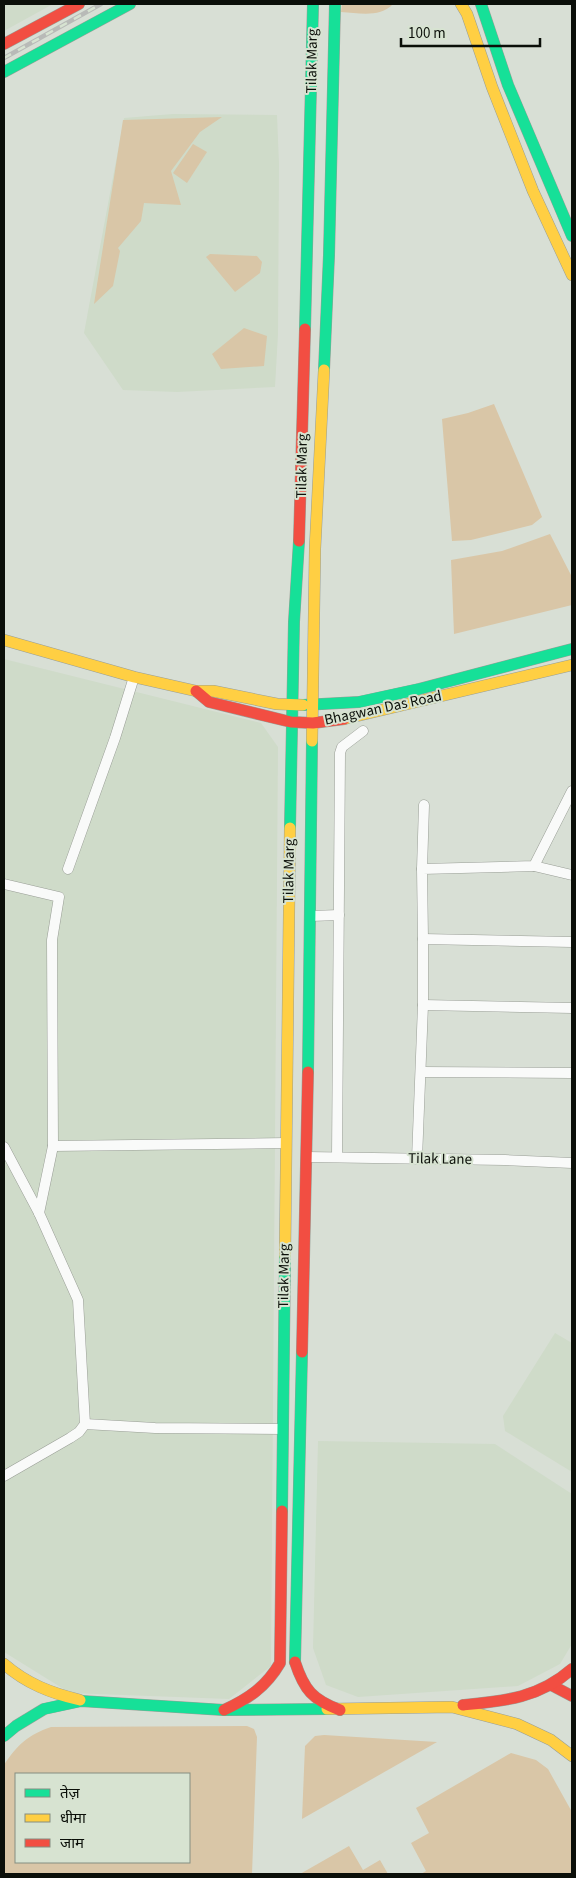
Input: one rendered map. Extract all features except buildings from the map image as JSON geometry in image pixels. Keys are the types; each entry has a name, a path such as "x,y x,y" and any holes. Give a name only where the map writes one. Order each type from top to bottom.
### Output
{"main road":[{"path":"4,44 79,4"},
{"path":"4,72 130,4"},
{"name":"Tilak Marg","path":"224,1710 250,1698 272,1678 280,1663 291,705 299,557 313,4"},
{"name":"Tilak Marg","path":"335,4 326,312 316,549 307,1157 295,1663 307,1691 320,1703 340,1710"},
{"path":"461,4 467,14 492,87 532,191 572,275"},
{"path":"481,4 508,85 572,236"},
{"path":"306,312 326,312"},
{"name":"Bhagwan Das Road","path":"4,640 196,692 213,691 277,704 313,706 359,702 419,689 572,648"},
{"name":"Bhagwan Das Road","path":"196,692 209,702 291,722 313,723 340,720 572,665"},
{"path":"4,1664 19,1677 40,1689 81,1701 224,1710 282,1708 340,1710 452,1707 498,1702 541,1692 553,1686 572,1669"},
{"path":"553,1686 572,1696"},
{"path":"4,1736 16,1726 44,1709 81,1701"},
{"path":"452,1707 517,1724 551,1740 572,1756"}],"street":[{"path":"68,869 115,738 134,676"},
{"path":"337,1158 340,754 342,747 362,730"},
{"path":"534,866 572,791"},
{"path":"417,1159 422,1005 424,805"},
{"path":"422,869 534,866 572,874"},
{"path":"4,884 59,897 52,940 53,1146 39,1214"},
{"path":"311,916 339,915"},
{"path":"423,939 572,942"},
{"path":"422,1005 572,1008"},
{"path":"420,1072 572,1073"},
{"path":"53,1146 286,1143"},
{"path":"4,1147 39,1214 78,1300 86,1424 70,1438 4,1476"},
{"name":"Tilak Lane","path":"307,1157 572,1163"},
{"path":"86,1424 155,1428 282,1429"}],"shaded area":[{"path":"4,4 53,4 4,31"},
{"path":"342,4 393,4 376,13 362,14 341,12"},
{"path":"173,114 277,115 279,164 278,334 275,387 177,392 123,390 84,333 124,118"},
{"path":"222,117 200,132 171,171 181,205 144,203 141,221 118,248 120,251 113,286 94,304 123,120"},
{"path":"193,144 207,152 187,183 173,173"},
{"path":"210,254 257,256 262,262 260,273 235,292 206,257"},
{"path":"244,328 267,336 264,366 221,369 212,354"},
{"path":"494,404 542,517 532,525 471,540 452,541 442,419"},
{"path":"550,534 572,577 572,605 454,634 451,560 502,551"},
{"path":"4,659 261,723 278,747 271,1666 229,1699 70,1693 4,1652"},
{"path":"555,1333 572,1343 572,1472 505,1431 503,1416"},
{"path":"318,1441 495,1444 572,1494 572,1644 560,1664 518,1686 358,1697 326,1685 313,1648"},
{"path":"247,1726 254,1729 257,1737 252,1874 4,1874 4,1765 24,1742 51,1727"},
{"path":"315,1736 437,1742 302,1819 305,1746"},
{"path":"511,1753 536,1760 548,1769 572,1812 572,1874 421,1874 426,1871 411,1843 429,1833 416,1808"},
{"path":"349,1846 363,1870 380,1860 388,1874 300,1874"}],"railway":[{"path":"4,58 101,4"}],"traffic: fast":[{"path":"4,72 130,4"},
{"path":"305,329 313,4"},
{"path":"324,370 329,255 335,4"},
{"path":"481,4 508,85 572,236"},
{"path":"290,828 294,622 299,541"},
{"path":"303,705 359,702 419,689 572,649"},
{"path":"308,1072 312,741"},
{"path":"282,1511 285,1256"},
{"path":"295,1662 302,1352"},
{"path":"4,1736 16,1726 44,1709 81,1701 224,1710 327,1709"}],"traffic: slow":[{"path":"461,4 467,14 492,87 533,191 572,275"},
{"path":"312,741 315,549 324,370"},
{"path":"4,640 134,677 196,691 213,691 277,704 303,705"},
{"path":"344,719 572,665"},
{"path":"285,1256 290,828"},
{"path":"4,1664 40,1687 80,1700"},
{"path":"327,1709 452,1707 517,1724 551,1740 572,1756"}],"traffic: jam":[{"path":"4,44 79,4"},
{"path":"299,541 305,329"},
{"path":"196,691 209,702 291,722 313,723 344,719"},
{"path":"302,1352 308,1072"},
{"path":"224,1710 262,1686 280,1663 282,1511"},
{"path":"295,1662 302,1680 311,1693 316,1698 340,1710"},
{"path":"463,1705 493,1702 534,1692 560,1679 572,1669"},
{"path":"553,1686 572,1696"}]}
